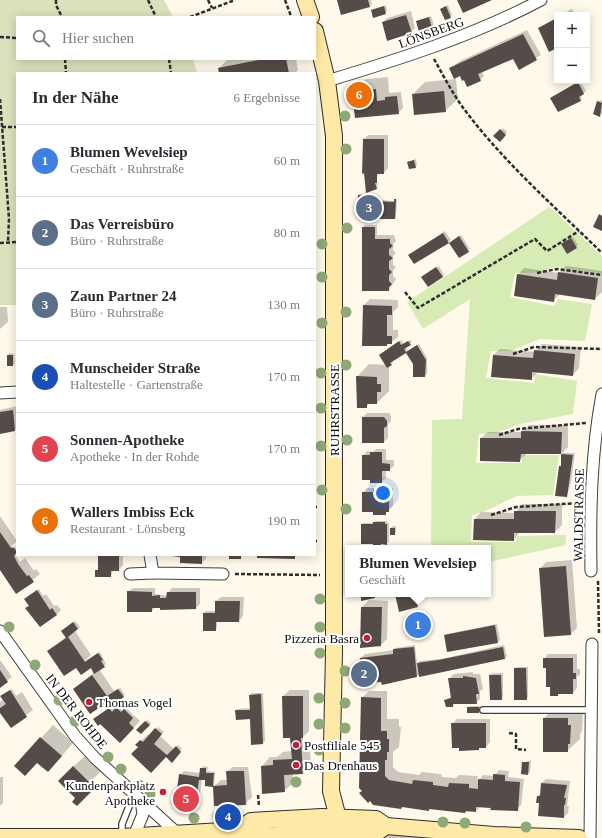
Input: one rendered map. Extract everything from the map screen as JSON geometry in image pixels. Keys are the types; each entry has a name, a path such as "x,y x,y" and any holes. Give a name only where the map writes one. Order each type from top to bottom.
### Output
{"street":[{"path":"305,0 311,16"},
{"name":"LÖNSBERG","path":"327,82 428,50 516,13 541,0"},
{"name":"RUHRSTRASSE","path":"316,35 327,82 334,136 335,183 331,791 329,829"},
{"path":"0,393 16,392"},
{"name":"WALDSTRASSE","path":"591,570 590,503 597,422 602,394"},
{"path":"150,556 153,573"},
{"path":"130,574 223,574"},
{"name":"IN DER ROHDE","path":"0,631 55,711 75,736 95,758 177,833"},
{"path":"590,838 596,704 592,644"},
{"path":"128,836 143,814 137,797"},
{"path":"0,837 128,836 239,830 248,836 329,829 376,819 386,826 494,835 579,838"}],"lane":[{"path":"483,710 596,704"},
{"path":"128,836 122,824 137,797"}],"path":[{"path":"56,0 56,5 62,16"},
{"path":"148,0 156,16"},
{"path":"208,0 212,9"},
{"path":"193,16 235,0"},
{"path":"285,0 290,16"},
{"path":"0,37 16,38"},
{"path":"428,50 455,95 484,134 517,169 602,253"},
{"path":"65,60 66,72"},
{"path":"169,60 171,72"},
{"path":"0,99 9,219 8,242"},
{"path":"2,127 16,128"},
{"path":"405,292 418,308 536,239 547,251 579,230"},
{"path":"0,243 16,242"},
{"path":"538,273 557,269 602,275"},
{"path":"513,354 534,347 602,349"},
{"path":"499,435 518,429 597,422"},
{"path":"491,515 516,507 590,503"},
{"name":"WALDSTRASSE","path":"591,570 598,576 600,637 592,644"},
{"path":"223,574 296,576 333,574"},
{"path":"509,733 516,734 516,749 526,750"},
{"path":"258,795 259,809"}],"green space":[{"path":"0,0 164,0 172,16 16,16 16,60 193,60 197,72 16,72 16,305 0,305"},
{"path":"549,207 602,256 602,273 556,267 533,273 515,273 510,297 554,306 558,299 592,304 585,341 540,339 510,351 491,351 486,378 534,383 535,374 577,381 573,414 520,424 496,433 479,434 476,463 522,463 522,455 559,455 553,495 517,496 483,512 472,515 471,542 516,542 517,536 566,535 566,545 491,561 491,545 431,545 432,420 462,419 470,299 423,329 407,302"}],"building":[{"path":"337,0 368,0 370,7 341,15"},
{"path":"457,0 492,0 463,13"},
{"path":"384,6 386,14 373,18 371,10"},
{"path":"446,6 451,18 445,20 440,9"},
{"path":"406,15 412,33 387,41 382,22"},
{"path":"429,17 432,28 419,32 416,21"},
{"path":"554,20 554,50 549,52 538,28"},
{"path":"523,34 537,60 519,70 513,59 478,74 481,81 467,87 464,80 462,81 460,76 454,79 449,68"},
{"path":"259,60 286,60 289,72 219,72 218,68"},
{"path":"574,84 579,84 584,94 579,97 581,101 558,112 550,98"},
{"path":"376,89 377,101 385,100 385,97 397,96 399,114 355,118 352,91"},
{"path":"444,91 446,112 414,115 412,94"},
{"path":"597,101 602,103 600,117 593,114"},
{"path":"500,129 506,135 500,142 493,136"},
{"path":"363,139 384,139 384,174 377,174 377,183 375,183 377,189 366,193 364,173 362,174"},
{"path":"414,160 416,168 409,169 407,162"},
{"path":"358,195 377,196 376,201 394,202 394,199 396,199 395,219 376,219 376,215 357,214"},
{"path":"599,214 602,216 602,231 593,227"},
{"path":"362,227 375,227 375,239 390,239 390,243 393,246 389,249 389,255 393,258 389,261 389,269 392,272 389,275 389,281 392,284 389,287 389,291 362,291"},
{"path":"443,233 449,243 414,264 408,255"},
{"path":"459,236 469,252 459,258 449,243"},
{"path":"571,238 577,248 567,254 561,244"},
{"path":"436,267 443,277 428,287 421,277"},
{"path":"558,272 598,278 595,300 555,294 554,302 514,296 517,274 557,280"},
{"path":"363,305 392,306 392,315 387,315 387,336 392,336 392,344 387,344 387,346 362,346"},
{"path":"399,341 401,345 408,341 411,345 404,349 406,352 417,345 426,360 425,377 413,377 413,364 406,353 390,363 392,365 387,368 379,355"},
{"path":"534,350 575,354 573,376 532,372 532,380 491,377 493,355 533,358"},
{"path":"7,355 13,355 13,366 7,366"},
{"path":"356,376 377,377 377,384 381,384 381,392 377,392 377,404 367,404 367,408 357,408"},
{"path":"13,410 15,431 0,434 0,412"},
{"path":"362,417 384,417 387,421 387,426 384,428 384,443 362,443"},
{"path":"521,431 562,432 561,454 521,454 520,462 480,461 480,438 521,438"},
{"path":"370,452 382,452 382,463 390,464 390,471 382,471 382,483 370,483 370,480 362,480 362,455 370,455"},
{"path":"561,454 573,455 567,497 555,496 559,466 561,466"},
{"path":"373,489 386,489 386,492 389,492 389,512 386,512 386,515 373,515 373,512 362,512 362,492 373,492"},
{"path":"514,511 556,511 555,533 514,533 514,541 473,540 474,519 514,519"},
{"path":"373,522 385,522 385,524 387,524 387,545 361,544 361,524 373,524"},
{"path":"390,528 395,528 395,535 390,535"},
{"path":"0,532 11,548 14,548 16,551 14,556 18,564 27,576 29,575 34,582 16,594 0,570"},
{"path":"98,556 119,556 119,571 111,571 111,577 95,577 95,570 98,570"},
{"path":"172,556 202,556 202,564 180,563 180,557"},
{"path":"229,556 241,556 241,559 229,559"},
{"path":"257,556 295,556 295,559 257,558"},
{"path":"566,566 571,635 544,637 539,568"},
{"path":"37,590 50,610 52,608 57,615 40,627 25,608 29,606 24,599"},
{"path":"127,591 152,592 152,596 160,595 160,598 166,598 167,592 196,592 196,609 160,610 160,608 152,608 152,612 127,612"},
{"path":"361,597 375,597 375,598 361,601"},
{"path":"396,597 415,597 418,607 399,612"},
{"path":"215,601 240,601 239,622 216,622 216,631 203,631 203,613 215,613"},
{"path":"361,607 382,607 381,646 360,648"},
{"path":"73,622 78,629 68,637 85,662 98,653 103,660 101,661 105,667 94,674 91,668 81,675 76,668 64,676 47,651 66,638 61,631"},
{"path":"495,625 498,643 447,652 444,635"},
{"path":"414,647 417,677 382,685 381,682 361,683 360,658 393,654 393,649"},
{"path":"503,647 505,659 419,677 417,663"},
{"path":"543,658 573,658 573,673 576,673 576,679 573,679 573,694 558,694 558,696 550,696 550,687 546,687 546,668 543,668"},
{"path":"514,668 526,668 527,700 514,700"},
{"path":"0,670 8,682 0,688"},
{"path":"92,675 107,696 118,689 124,697 112,705 109,701 90,714 73,689"},
{"path":"489,675 501,675 502,700 490,700"},
{"path":"463,676 476,678 479,694 476,694 477,704 453,704 453,707 446,707 444,700 451,698 448,678 463,678"},
{"path":"10,690 27,717 11,728 0,713 0,708 6,704 0,696"},
{"path":"261,694 263,744 251,745 250,719 236,720 235,710 250,710 249,695"},
{"path":"282,696 303,696 303,738 301,738 303,774 284,775 285,792 262,794 261,766 273,765 273,760 292,759 290,738 283,738"},
{"path":"361,697 381,698 381,731 387,731 387,739 389,739 389,752 387,752 387,760 385,760 385,776 389,780 412,784 413,780 433,782 433,785 448,787 449,783 469,784 469,788 478,789 478,779 493,780 493,774 505,775 505,781 520,782 518,811 490,810 491,808 476,807 476,812 466,811 465,813 429,809 429,811 402,807 401,809 373,805 370,801 368,803 359,793 362,791 359,788"},
{"path":"116,707 121,712 124,709 133,718 129,723 134,728 120,743 100,724 98,726 93,719 109,708 112,712"},
{"path":"467,707 479,707 479,713 467,713"},
{"path":"543,718 568,718 568,725 571,725 568,752 543,752"},
{"path":"145,721 150,725 141,734 136,730"},
{"path":"451,723 486,723 486,748 479,748 479,750 459,751 459,748 452,748"},
{"path":"155,728 162,734 154,744 167,755 176,746 181,752 172,763 166,757 151,773 131,754 138,747 135,745 140,740 143,742"},
{"path":"40,737 62,756 48,772 37,763 25,776 14,766"},
{"path":"522,762 529,762 528,775 521,774"},
{"path":"73,766 95,788 77,806 72,802 75,798 58,781"},
{"path":"200,768 206,768 206,773 214,773 213,786 227,785 226,771 244,771 246,805 214,806 213,787 205,786 205,780 199,780 195,807 175,805 179,774 199,777"},
{"path":"541,783 567,785 564,798 566,798 564,805 564,818 538,816 539,803 536,803 537,796 540,796"}],"place":[{"name":"Wallers Imbiss Eck","path":"359,95"},
{"name":"Zaun Partner 24","path":"369,208"},
{"name":"Blumen Wevelsiep","path":"418,625"},
{"name":"Pizzeria Basra","path":"367,638"},
{"name":"Das Verreisbüro","path":"364,674"},
{"name":"Thomas Vogel","path":"89,702"},
{"name":"Postfiliale 545","path":"296,745"},
{"name":"Das Drenhaus","path":"296,765"},
{"name":"Kundenparkplatz Apotheke","path":"163,792"},
{"name":"Sonnen-Apotheke","path":"186,799"},
{"name":"Munscheider Straße","path":"228,817"}]}
